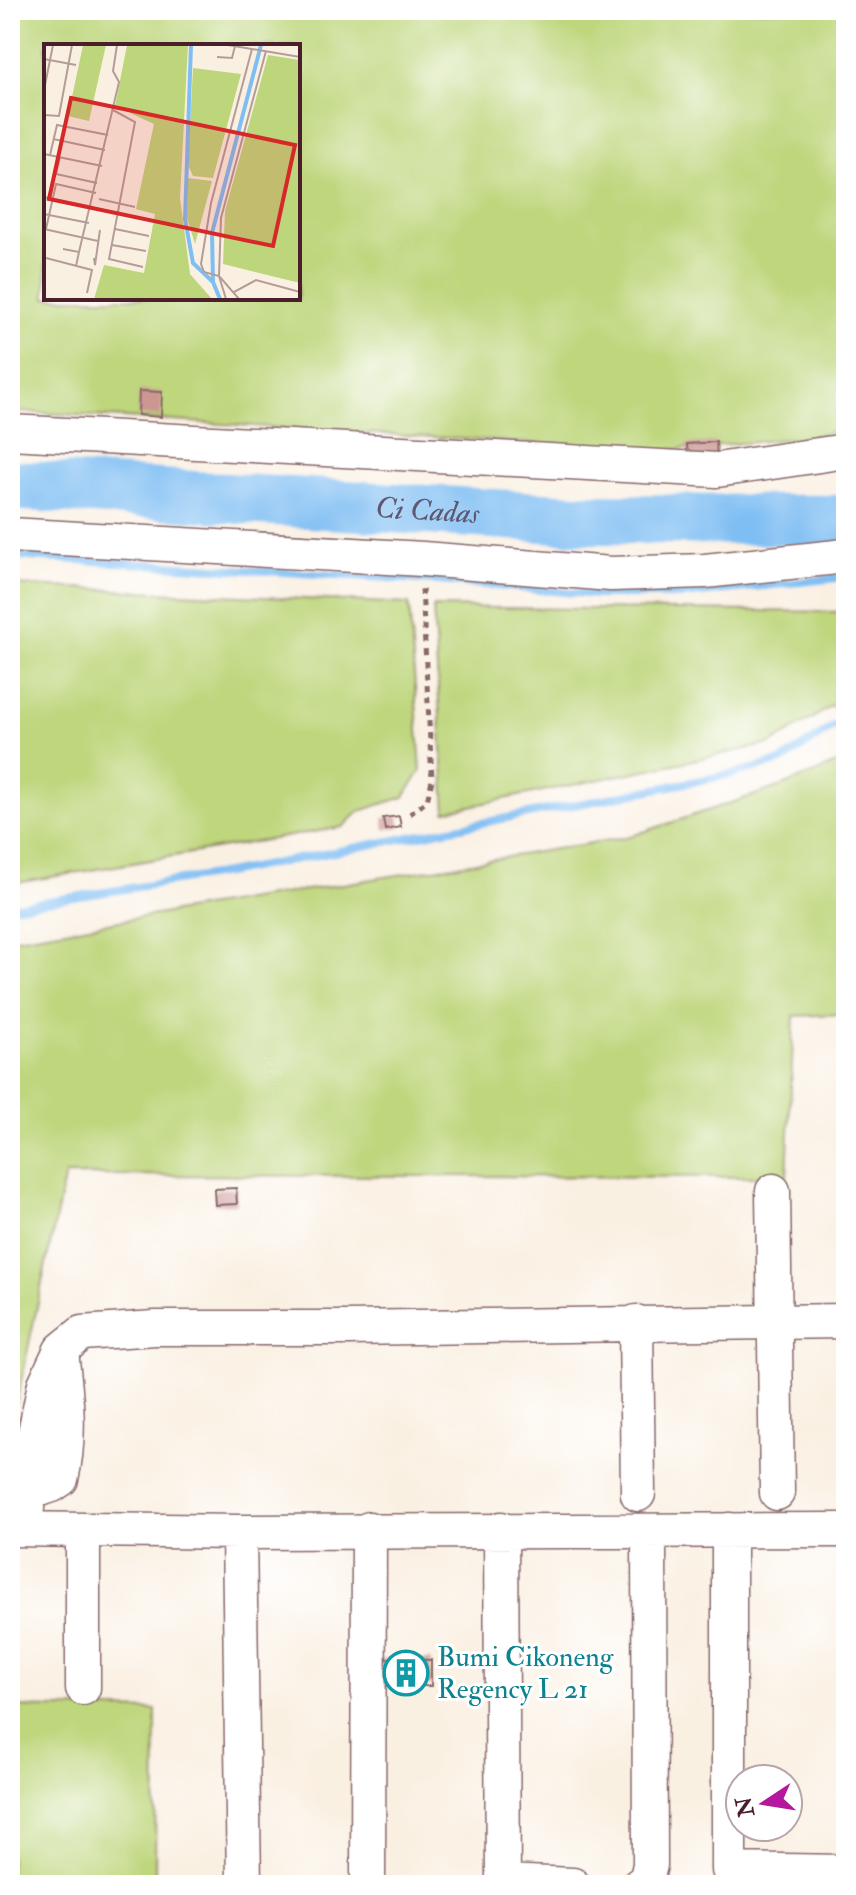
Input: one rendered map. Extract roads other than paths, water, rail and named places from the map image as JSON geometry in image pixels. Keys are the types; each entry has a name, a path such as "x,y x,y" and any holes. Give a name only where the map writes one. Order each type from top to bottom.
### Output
{"street":[{"path":"10,432 717,470 846,451"},
{"path":"10,535 423,559 611,574 705,571 846,556"},
{"path":"773,1191 777,1493"},
{"path":"846,1321 155,1328 82,1333 61,1350 67,1400 66,1458 61,1479 28,1493 17,1529 239,1532 369,1529 649,1532 846,1530"},
{"path":"636,1322 638,1494"},
{"path":"368,1885 369,1529"},
{"path":"501,1529 503,1883 573,1885"},
{"path":"83,1530 83,1688"},
{"path":"729,1530 729,1878 846,1872"},
{"path":"239,1532 244,1885"},
{"path":"639,1885 646,1881 650,1865 649,1532"}],"waterway":[{"name":"Ci Cadas","path":"10,485 575,519 846,520"},
{"path":"10,556 438,581 597,595 682,595 846,577"},
{"path":"10,907 226,873 732,774 782,761 846,718"}],"place":[{"name":"Bumi Cikoneng Regency L 21","path":"406,1673"}]}
